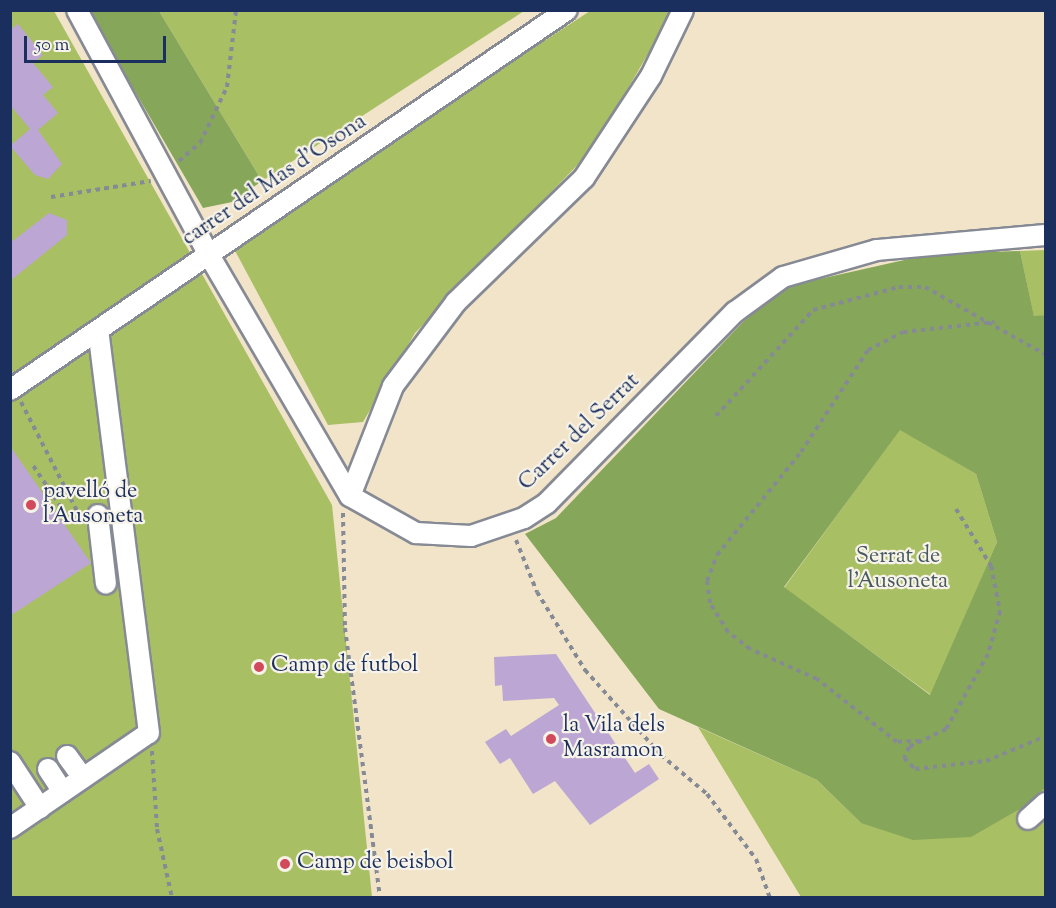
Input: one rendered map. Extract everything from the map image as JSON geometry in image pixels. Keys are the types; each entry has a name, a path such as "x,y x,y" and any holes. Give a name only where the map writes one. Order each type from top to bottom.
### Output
{"street":[{"path":"77,10 209,255 350,496"},
{"name":"carrer del Mas d'Osona","path":"12,389 567,10"},
{"path":"350,496 393,386 456,302 584,178 651,76 683,10"},
{"name":"Carrer del Serrat","path":"350,496 416,533 471,536 510,523 547,503 735,312 783,277 877,250 1046,235"},
{"path":"10,828 149,733 107,469 98,393 98,331"},
{"path":"98,515 106,584"},
{"path":"67,756 83,778"},
{"path":"10,762 40,808"},
{"path":"48,769 63,792"},
{"path":"1028,819 1046,803"}],"path":[{"path":"164,174 200,143 227,87 236,10"},
{"path":"51,197 131,184"},
{"path":"716,416 813,310 899,287 926,287 994,322 1046,356"},
{"path":"920,741 897,742 817,679 750,649 728,632 710,603 707,581 717,555 801,452 868,350 903,332 994,322"},
{"path":"12,389 80,517 71,522 32,464"},
{"path":"350,496 340,520 345,628 380,897"},
{"path":"956,509 991,566 1000,611 988,654 946,729 909,747 904,758 915,769 986,761 1046,736"},
{"path":"510,523 537,592 585,670 661,755 707,794 756,859 770,897"},
{"path":"149,733 157,829 172,897"}],"green space":[{"path":"10,11 54,11 332,505 372,897 11,897"},
{"path":"88,11 159,11 262,181 232,202 203,208"},
{"path":"159,11 524,11 262,181"},
{"path":"590,11 673,11 592,150 415,333 363,422 328,425 232,245"},
{"path":"1045,250 1045,315 1034,317 1020,251"},
{"path":"1020,251 1034,316 1046,315 1045,788 1025,806 971,837 913,840 861,823 817,780 659,709 525,534 556,518 742,323 784,287 931,254","holes":["900,430 976,474 997,542 930,695 784,587"]},
{"name":"Serrat de l'Ausoneta","path":"900,429 976,474 997,542 931,695 784,588"},
{"path":"698,727 817,780 861,823 1025,806 1045,788 1045,897 801,897"}],"building":[{"path":"18,24 43,55 33,63 53,87 43,95 58,113 38,130 62,164 48,179 35,175 10,146 30,129 10,105 10,30"},
{"path":"49,213 67,220 67,235 10,281 10,243"},
{"name":"pavelló de l'Ausoneta","path":"10,446 91,563 10,616"},
{"name":"la Vila dels Masramon","path":"556,654 635,773 649,764 659,779 590,825 555,781 533,794 510,758 500,764 485,742 506,729 511,736 559,705 554,698 503,701 502,685 495,686 494,657"}],"place":[{"name":"pavelló de l'Ausoneta","path":"31,505"},
{"name":"Camp de futbol","path":"259,667"},
{"name":"la Vila dels Masramon","path":"551,739"},
{"name":"Camp de beisbol","path":"285,864"}]}
